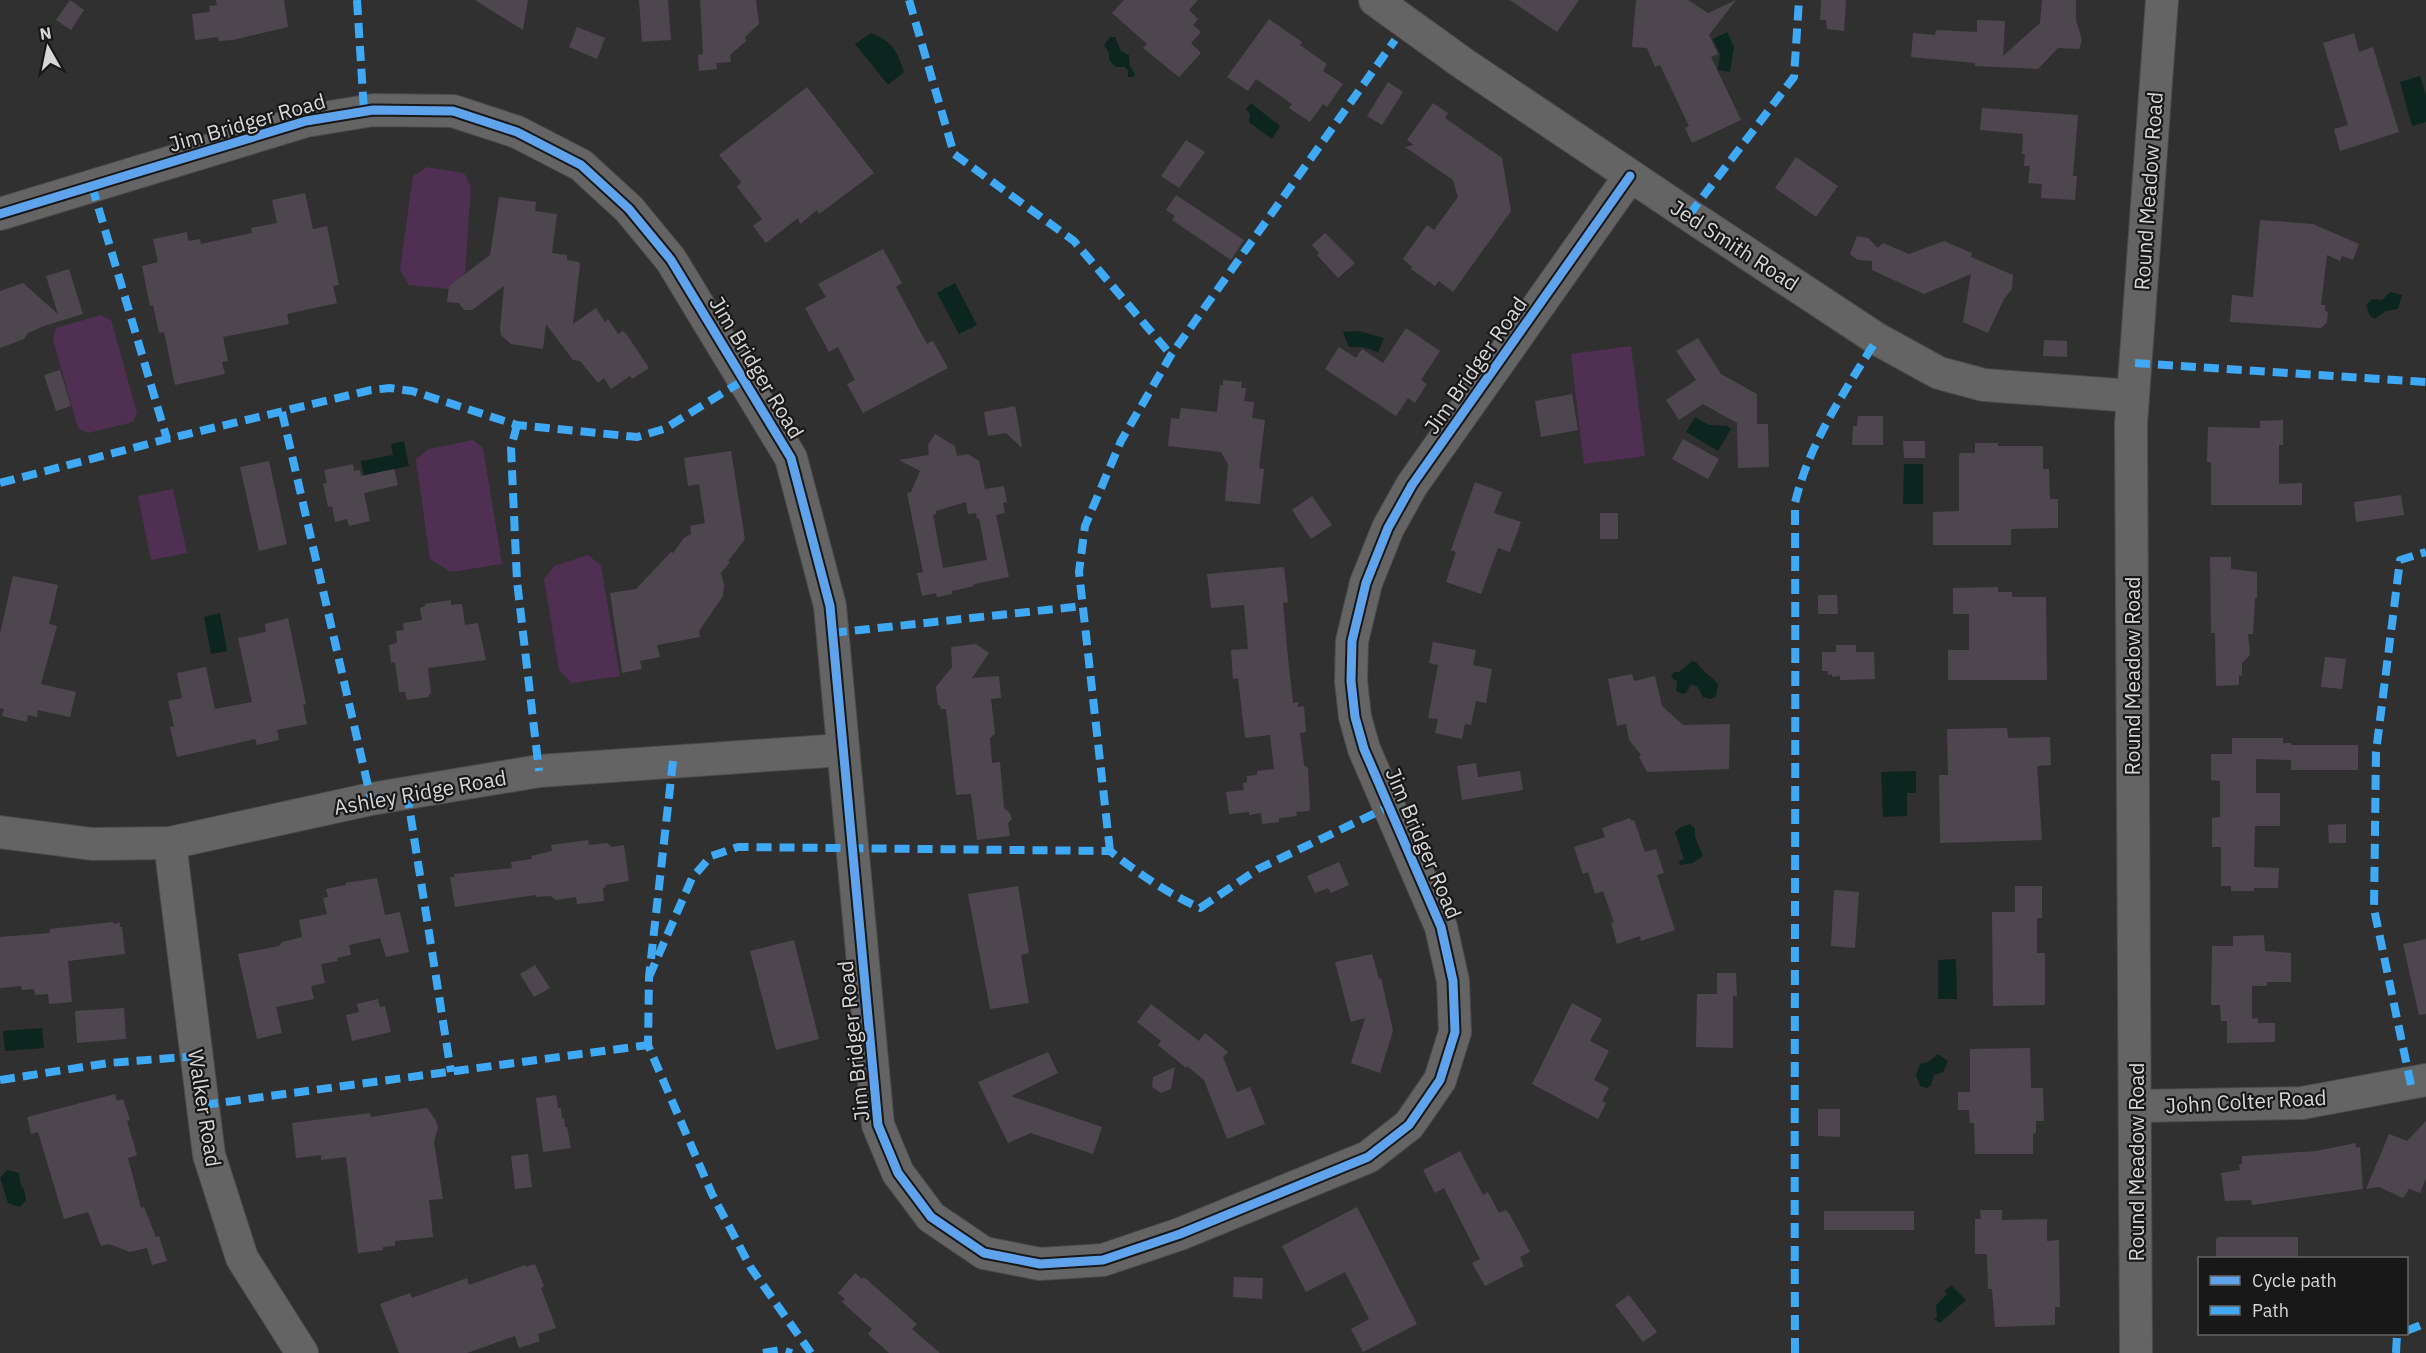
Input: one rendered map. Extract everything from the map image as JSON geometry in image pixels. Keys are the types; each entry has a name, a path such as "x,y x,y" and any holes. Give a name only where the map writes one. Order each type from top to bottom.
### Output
{"street":[{"name":"Jed Smith Road","path":"1375,0 1464,64 1630,176 1877,339 1939,373 1984,385 2132,396"},
{"name":"Round Meadow Road","path":"2136,1353 2132,396 2162,0"},
{"name":"Jim Bridger Road","path":"0,214 306,121 373,110 453,111 517,132 581,165 628,209 671,260 791,458 830,606 878,1125 898,1173 931,1216 984,1253 1040,1264 1103,1260 1179,1234 1368,1157 1409,1125 1440,1080 1455,1032 1453,981 1442,927 1364,749 1355,717 1352,641 1366,583 1388,528 1412,485 1630,176"},
{"name":"Ashley Ridge Road","path":"0,832 92,844 170,843 371,799 539,771 842,750"},
{"name":"Walker Road","path":"170,843 209,1155 242,1258 302,1353"},
{"name":"John Colter Road","path":"2136,1106 2302,1102 2426,1080"}],"shaded area":[{"path":"1727,32 1734,47 1730,72 1718,70 1720,54 1713,39"},
{"path":"871,33 885,40 893,48 904,72 888,85 855,44"},
{"path":"1110,37 1115,37 1121,51 1129,55 1134,77 1128,77 1125,67 1116,67 1109,60 1109,53 1104,45"},
{"path":"2420,76 2426,96 2426,122 2412,126 2400,82"},
{"path":"1251,103 1280,126 1272,139 1249,122 1250,114 1246,109"},
{"path":"427,167 464,173 471,187 465,273 449,289 409,285 400,270 413,176"},
{"path":"955,283 977,325 959,334 937,293"},
{"path":"2390,292 2402,295 2398,309 2386,311 2375,319 2370,316 2366,305 2372,299 2382,300"},
{"path":"101,315 111,320 137,413 133,422 88,433 78,428 53,339 56,328"},
{"path":"1359,331 1384,338 1378,352 1362,347 1349,347 1343,332"},
{"path":"1631,346 1645,456 1584,464 1571,354"},
{"path":"1695,417 1709,425 1727,426 1731,429 1718,451 1686,432"},
{"path":"473,440 483,448 502,564 451,572 430,559 416,459 429,449"},
{"path":"404,441 409,466 364,476 361,461 393,455 391,444"},
{"path":"1904,464 1923,464 1923,504 1903,504"},
{"path":"173,489 187,553 151,560 138,496"},
{"path":"588,555 601,566 620,676 572,683 559,670 544,579 554,566"},
{"path":"220,613 227,651 211,654 204,617"},
{"path":"1692,661 1696,662 1718,684 1716,697 1710,699 1703,697 1697,686 1691,685 1686,693 1676,691 1677,681 1671,677 1674,672 1679,672"},
{"path":"1916,771 1916,793 1907,793 1907,816 1883,817 1881,772"},
{"path":"1690,824 1695,829 1695,837 1703,856 1693,863 1680,865 1679,861 1684,859 1675,832"},
{"path":"1956,959 1957,999 1938,999 1938,960"},
{"path":"42,1028 44,1048 5,1051 3,1031"},
{"path":"1938,1054 1948,1061 1943,1072 1934,1075 1931,1085 1927,1088 1920,1086 1916,1075 1920,1064 1928,1062"},
{"path":"7,1170 19,1173 26,1200 20,1207 8,1203 0,1178"},
{"path":"1951,1285 1966,1300 1940,1323 1934,1319 1937,1317 1936,1305 1947,1294 1945,1291"}],"building":[{"path":"70,0 84,10 71,30 56,20"},
{"path":"216,0 284,0 288,27 233,40 219,41 218,37 195,40 192,14 210,12 209,6 217,5"},
{"path":"475,0 528,0 523,30"},
{"path":"639,0 668,0 671,40 642,42"},
{"path":"700,0 756,0 759,24 745,37 746,41 730,55 731,62 716,63 717,69 699,71 698,55 703,54"},
{"path":"1124,0 1198,0 1189,10 1198,19 1193,25 1201,32 1191,43 1201,53 1179,77 1143,48 1147,44 1112,13"},
{"path":"1510,0 1579,0 1557,32"},
{"path":"1636,0 1688,0 1708,13 1736,0 1709,35 1718,54 1711,57 1741,120 1692,143 1685,128 1689,126 1660,65 1655,67 1647,48 1632,47"},
{"path":"1821,0 1846,0 1844,31 1827,29 1826,20 1820,20"},
{"path":"2042,0 2076,0 2076,20 2082,40 2079,49 2058,48 2038,69 1975,66 1975,63 1911,57 1913,33 1935,35 1936,30 1977,32 1977,20 2005,21 2003,56 2040,23"},
{"path":"1269,19 1302,42 1300,45 1327,64 1323,71 1343,84 1327,107 1323,104 1310,122 1289,108 1292,104 1256,79 1248,91 1227,77"},
{"path":"577,27 605,38 597,59 569,47"},
{"path":"2354,33 2359,52 2373,47 2399,132 2340,151 2334,129 2348,125 2323,43"},
{"path":"1388,82 1403,92 1382,125 1367,116"},
{"path":"807,87 874,173 819,214 817,210 800,224 798,218 766,243 753,226 762,219 737,187 741,182 719,155"},
{"path":"1433,103 1448,113 1445,118 1502,158 1511,211 1453,292 1439,281 1435,286 1411,269 1412,267 1403,259 1427,225 1434,230 1458,197 1453,180 1405,147 1414,145 1407,140"},
{"path":"1982,108 2078,115 2073,176 2077,176 2075,200 2041,198 2042,184 2028,183 2030,166 2024,166 2023,134 1980,130"},
{"path":"1186,140 1205,152 1179,188 1161,176"},
{"path":"1796,157 1838,186 1816,217 1775,188"},
{"path":"305,193 313,229 327,226 339,285 333,286 337,303 287,314 289,324 223,337 228,361 222,362 225,374 175,385 164,332 159,333 153,305 150,306 142,266 158,262 153,239 187,232 188,241 200,239 201,244 252,233 251,228 277,223 272,200"},
{"path":"1176,195 1244,240 1231,260 1172,220 1175,216 1166,210"},
{"path":"499,197 536,202 535,211 557,214 552,253 567,255 567,260 579,262 580,266 573,324 596,308 605,322 608,319 618,334 623,331 627,335 649,368 632,379 630,376 611,389 604,378 598,383 580,361 573,360 546,324 543,349 511,344 501,335 500,329 504,286 472,310 464,310 459,303 447,302 449,286 490,255"},
{"path":"2260,220 2313,224 2359,244 2353,260 2342,256 2340,261 2327,255 2321,305 2325,305 2328,313 2327,322 2321,328 2230,322 2232,295 2253,297"},
{"path":"1325,233 1355,263 1338,278 1317,255 1319,253 1312,245"},
{"path":"1857,236 1868,238 1878,248 1883,243 1909,254 1944,241 1972,253 1971,257 2013,275 2012,289 2004,299 1988,333 1963,322 1971,274 1924,294 1872,270 1872,261 1858,260 1850,254"},
{"path":"883,249 902,283 896,287 927,344 933,341 948,368 863,413 847,384 855,380 838,347 829,352 805,308 826,297 818,284"},
{"path":"69,269 83,314 44,326 28,333 24,339 0,348 0,291 23,283 58,314 46,276"},
{"path":"1406,328 1440,351 1421,380 1427,384 1415,403 1408,398 1396,416 1325,369 1339,347 1356,358 1362,349 1383,363"},
{"path":"1698,338 1721,374 1757,394 1757,424 1768,424 1769,467 1738,468 1737,423 1703,404 1679,420 1666,400 1696,380 1676,351"},
{"path":"2044,340 2067,341 2067,357 2043,356"},
{"path":"60,370 71,406 56,411 44,375"},
{"path":"1223,380 1242,382 1241,388 1246,388 1244,401 1254,402 1252,418 1265,420 1259,468 1264,469 1260,504 1225,501 1228,464 1221,452 1168,446 1171,418 1179,419 1181,408 1217,412 1220,385 1223,385"},
{"path":"1572,394 1578,430 1541,437 1535,401"},
{"path":"1015,406 1022,448 1006,433 988,436 984,412"},
{"path":"1858,416 1883,416 1883,445 1852,445 1853,426 1857,426"},
{"path":"2283,420 2283,445 2279,445 2279,484 2302,483 2302,505 2211,505 2211,462 2207,462 2208,427 2260,428 2260,421"},
{"path":"935,434 955,446 957,456 968,454 979,461 985,489 1004,486 1007,502 1003,503 1005,513 996,515 1009,577 974,584 974,586 952,591 952,594 937,597 936,593 922,596 917,573 923,572 907,493 911,492 920,471 899,460 929,455 928,445","holes":["966,502 968,514 976,513 977,519 979,518 987,560 943,568 933,515 936,511"]},
{"path":"1683,439 1719,459 1708,479 1672,459"},
{"path":"1903,441 1925,441 1925,458 1904,458"},
{"path":"1975,443 1998,443 1998,446 2043,446 2043,469 2049,469 2050,499 2058,499 2058,528 2011,529 2011,545 1933,545 1933,512 1959,511 1959,456 1960,453 1975,453"},
{"path":"731,451 745,539 721,573 724,584 723,596 699,631 700,637 657,645 660,657 640,661 642,669 622,673 610,593 636,589 671,552 673,553 684,538 691,534 690,526 705,523 699,484 688,486 684,458"},
{"path":"269,461 287,544 259,551 240,467"},
{"path":"353,464 354,471 360,470 361,476 394,469 398,485 364,493 370,521 349,526 347,519 335,522 332,506 328,507 323,484 327,483 324,470"},
{"path":"1475,482 1502,492 1494,513 1521,522 1510,552 1498,548 1481,594 1446,582 1456,552 1451,550"},
{"path":"2401,495 2404,515 2356,522 2354,502"},
{"path":"1312,496 1332,525 1311,539 1292,510"},
{"path":"1600,513 1618,513 1618,539 1600,539"},
{"path":"2210,557 2231,557 2231,569 2257,572 2253,634 2248,634 2250,655 2242,663 2239,685 2216,686 2215,633 2211,633"},
{"path":"1284,567 1288,602 1283,603 1287,648 1293,703 1298,702 1298,707 1304,706 1306,732 1300,733 1304,765 1308,768 1310,807 1309,811 1296,812 1297,816 1279,818 1279,822 1262,824 1261,813 1229,814 1226,792 1244,790 1243,783 1247,782 1247,776 1257,775 1257,771 1274,769 1270,735 1245,738 1238,678 1233,679 1231,650 1248,649 1244,605 1211,608 1207,574"},
{"path":"13,576 58,585 49,624 57,626 41,684 76,692 70,717 38,710 37,717 28,715 27,722 2,716 4,709 0,708 0,634"},
{"path":"1998,587 1998,592 2012,592 2012,597 2046,597 2047,680 1948,680 1948,650 1969,650 1969,614 1953,614 1953,588"},
{"path":"1818,595 1837,595 1838,614 1818,614"},
{"path":"451,600 451,605 462,604 465,625 478,623 486,660 428,668 431,694 429,697 407,700 405,692 399,692 395,662 391,663 389,645 397,643 396,631 404,630 403,623 422,620 420,608 425,604"},
{"path":"288,618 306,704 303,705 307,724 277,730 279,740 257,745 255,739 177,757 170,727 174,726 168,701 182,698 177,673 206,667 215,709 252,702 238,638 266,632 265,624"},
{"path":"1433,642 1476,650 1473,665 1492,669 1486,703 1476,701 1471,725 1465,724 1462,739 1435,733 1438,719 1428,718 1438,665 1429,663"},
{"path":"976,644 989,653 972,678 999,676 1001,698 991,699 995,734 990,738 992,763 1000,762 1004,808 1010,813 1012,819 1008,823 1010,836 977,840 971,794 956,795 946,709 941,709 938,705 936,687 952,667 951,647"},
{"path":"1836,645 1856,645 1856,652 1874,652 1875,679 1840,680 1840,676 1832,677 1832,674 1828,675 1828,671 1822,671 1822,652 1836,652"},
{"path":"2325,657 2346,659 2342,689 2321,687"},
{"path":"1632,674 1634,681 1655,676 1662,706 1683,725 1730,724 1729,769 1647,772 1639,757 1641,755 1629,740 1626,724 1617,726 1608,679"},
{"path":"2007,728 2008,738 2050,737 2051,765 2037,766 2042,840 1940,843 1939,775 1948,775 1947,729"},
{"path":"2232,738 2283,738 2283,743 2291,743 2291,760 2256,759 2256,793 2280,793 2280,826 2255,826 2254,867 2279,868 2278,888 2231,891 2231,886 2221,886 2221,847 2212,847 2212,818 2220,817 2220,781 2211,780 2211,754 2232,754"},
{"path":"2291,745 2358,745 2358,770 2291,770"},
{"path":"1476,763 1478,777 1520,771 1523,790 1462,800 1457,766"},
{"path":"1630,818 1631,821 1634,820 1645,852 1656,849 1664,873 1657,875 1675,930 1641,941 1640,936 1617,944 1611,923 1614,922 1603,891 1595,894 1588,872 1583,874 1574,847 1605,837 1602,828"},
{"path":"2346,824 2346,843 2329,843 2328,825"},
{"path":"588,840 589,845 607,843 612,847 624,845 629,881 605,885 606,887 603,888 604,901 577,904 576,897 556,900 551,896 536,897 535,895 455,907 450,877 455,877 454,874 512,868 511,862 532,859 531,856 552,851 551,845"},
{"path":"1339,862 1349,885 1331,893 1328,888 1315,893 1307,876"},
{"path":"377,878 385,915 400,912 409,952 386,957 380,938 349,945 351,955 337,958 338,961 321,964 325,983 311,986 314,999 276,1007 282,1033 257,1039 238,954 279,946 282,942 302,937 299,920 327,914 323,898 328,897 326,889 346,885 345,883"},
{"path":"1018,886 1029,953 1021,955 1029,1003 990,1009 968,894"},
{"path":"2015,886 2042,886 2042,918 2037,918 2037,953 2045,953 2045,1005 1993,1006 1992,912 2015,912"},
{"path":"1834,890 1859,892 1855,948 1831,946"},
{"path":"113,922 114,924 120,923 122,927 125,954 68,961 72,1002 49,1004 48,994 35,995 34,989 22,990 21,986 0,988 0,937 50,933 50,929"},
{"path":"2264,935 2265,951 2291,953 2291,982 2267,982 2267,986 2252,986 2252,1019 2258,1018 2258,1023 2275,1023 2275,1042 2227,1043 2227,1021 2221,1021 2220,1005 2211,1005 2212,946 2233,946 2233,936"},
{"path":"2426,939 2426,1014 2419,1015 2403,944"},
{"path":"794,940 819,1039 776,1050 750,951"},
{"path":"1372,954 1379,979 1381,978 1393,1031 1380,1073 1351,1063 1365,1018 1351,1022 1335,962"},
{"path":"535,965 550,988 534,997 520,974"},
{"path":"1717,973 1736,973 1737,996 1733,996 1733,1048 1696,1047 1697,994 1717,994"},
{"path":"378,999 380,1007 385,1006 391,1032 352,1041 346,1015 359,1012 357,1004"},
{"path":"1572,1003 1602,1019 1590,1041 1609,1051 1594,1080 1609,1088 1602,1101 1606,1103 1598,1119 1532,1084"},
{"path":"1151,1004 1199,1041 1205,1033 1228,1052 1223,1057 1237,1092 1250,1087 1265,1124 1227,1139 1204,1080 1158,1045 1161,1041 1137,1022"},
{"path":"124,1008 126,1039 77,1043 75,1011"},
{"path":"2030,1048 2031,1088 2043,1088 2044,1121 2036,1121 2036,1133 2033,1134 2033,1154 1975,1154 1974,1123 1970,1123 1969,1110 1958,1110 1958,1092 1970,1092 1970,1049"},
{"path":"1048,1052 1058,1073 1011,1096 1102,1127 1093,1154 1031,1133 1008,1143 978,1082"},
{"path":"1175,1067 1171,1089 1161,1093 1152,1087 1153,1077"},
{"path":"115,1094 117,1101 123,1099 130,1120 127,1121 137,1155 128,1158 141,1208 144,1207 156,1237 159,1236 167,1261 152,1265 147,1248 130,1252 109,1244 101,1246 88,1212 64,1219 38,1132 31,1134 27,1117"},
{"path":"556,1095 558,1108 561,1108 562,1119 564,1118 565,1127 567,1127 571,1148 543,1152 536,1098"},
{"path":"427,1108 438,1127 434,1142 443,1199 429,1200 433,1237 395,1241 395,1246 383,1247 383,1250 358,1253 346,1157 321,1160 321,1155 296,1158 292,1123 370,1113 371,1117"},
{"path":"1818,1109 1840,1109 1840,1137 1818,1136"},
{"path":"2426,1121 2426,1178 2420,1193 2409,1189 2403,1198 2379,1187 2366,1189 2389,1134 2407,1141"},
{"path":"2356,1143 2356,1148 2360,1147 2363,1189 2252,1205 2251,1200 2225,1201 2221,1173 2240,1170 2239,1164 2242,1164 2242,1156 2316,1151"},
{"path":"1460,1151 1483,1195 1488,1192 1499,1213 1506,1210 1530,1252 1520,1257 1524,1266 1485,1286 1472,1263 1480,1259 1444,1188 1435,1193 1423,1170"},
{"path":"528,1154 532,1187 515,1189 511,1156"},
{"path":"1357,1207 1417,1324 1363,1352 1351,1329 1369,1319 1345,1272 1306,1292 1282,1246"},
{"path":"1980,1210 2002,1210 2002,1220 2047,1219 2047,1241 2059,1240 2060,1307 2055,1307 2055,1325 1995,1327 1992,1289 1988,1289 1987,1254 1975,1254 1975,1219 1981,1219"},
{"path":"1824,1211 1914,1211 1914,1230 1824,1230"},
{"path":"2218,1237 2298,1237 2298,1257 2216,1257"},
{"path":"535,1264 556,1328 538,1334 540,1341 519,1348 515,1336 467,1353 399,1353 380,1304 410,1293 412,1298 467,1278 469,1285 525,1265 526,1267"},
{"path":"855,1273 862,1279 864,1277 917,1324 912,1329 940,1353 889,1353 868,1334 872,1329 842,1302 845,1299 838,1293"},
{"path":"1234,1277 1263,1278 1262,1299 1233,1297"},
{"path":"1629,1295 1657,1332 1643,1342 1615,1305"}],"marked path":[{"path":"357,0 364,111"},
{"path":"909,0 954,154 1074,241 1171,355"},
{"path":"1689,215 1794,77 1799,0"},
{"path":"1110,851 1079,572 1085,526 1121,441 1171,355 1395,40"},
{"path":"92,186 167,439"},
{"path":"1795,1353 1795,503 1809,459 1819,438 1877,339"},
{"path":"2135,363 2426,382"},
{"path":"0,483 167,439 371,390 390,388 412,391 517,425 637,437 664,429 744,380"},
{"path":"282,412 371,799"},
{"path":"517,425 511,448 517,581 539,771"},
{"path":"2411,1085 2374,909 2376,752 2400,560 2426,552"},
{"path":"832,633 1083,606"},
{"path":"673,761 649,977 648,1045 712,1194 751,1268 811,1353"},
{"path":"407,793 451,1072"},
{"path":"649,977 692,878 711,856 738,847 1110,851 1176,896 1200,908 1258,869 1388,807"},
{"path":"203,1105 648,1045"},
{"path":"0,1080 109,1063 197,1056"},
{"path":"2408,1330 2426,1323"},
{"path":"2396,1353 2397,1335"},
{"path":"763,1353 781,1350 792,1353"}],"cycle path":[{"path":"0,214 306,121 373,110 453,111 517,132 581,165 629,209 671,260 791,458 830,606 878,1125 898,1173 931,1217 984,1253 1040,1264 1103,1260 1180,1234 1368,1157 1409,1125 1440,1080 1455,1032 1453,981 1441,927 1364,749 1355,717 1351,681 1352,641 1366,583 1388,528 1412,485 1630,176"}]}
